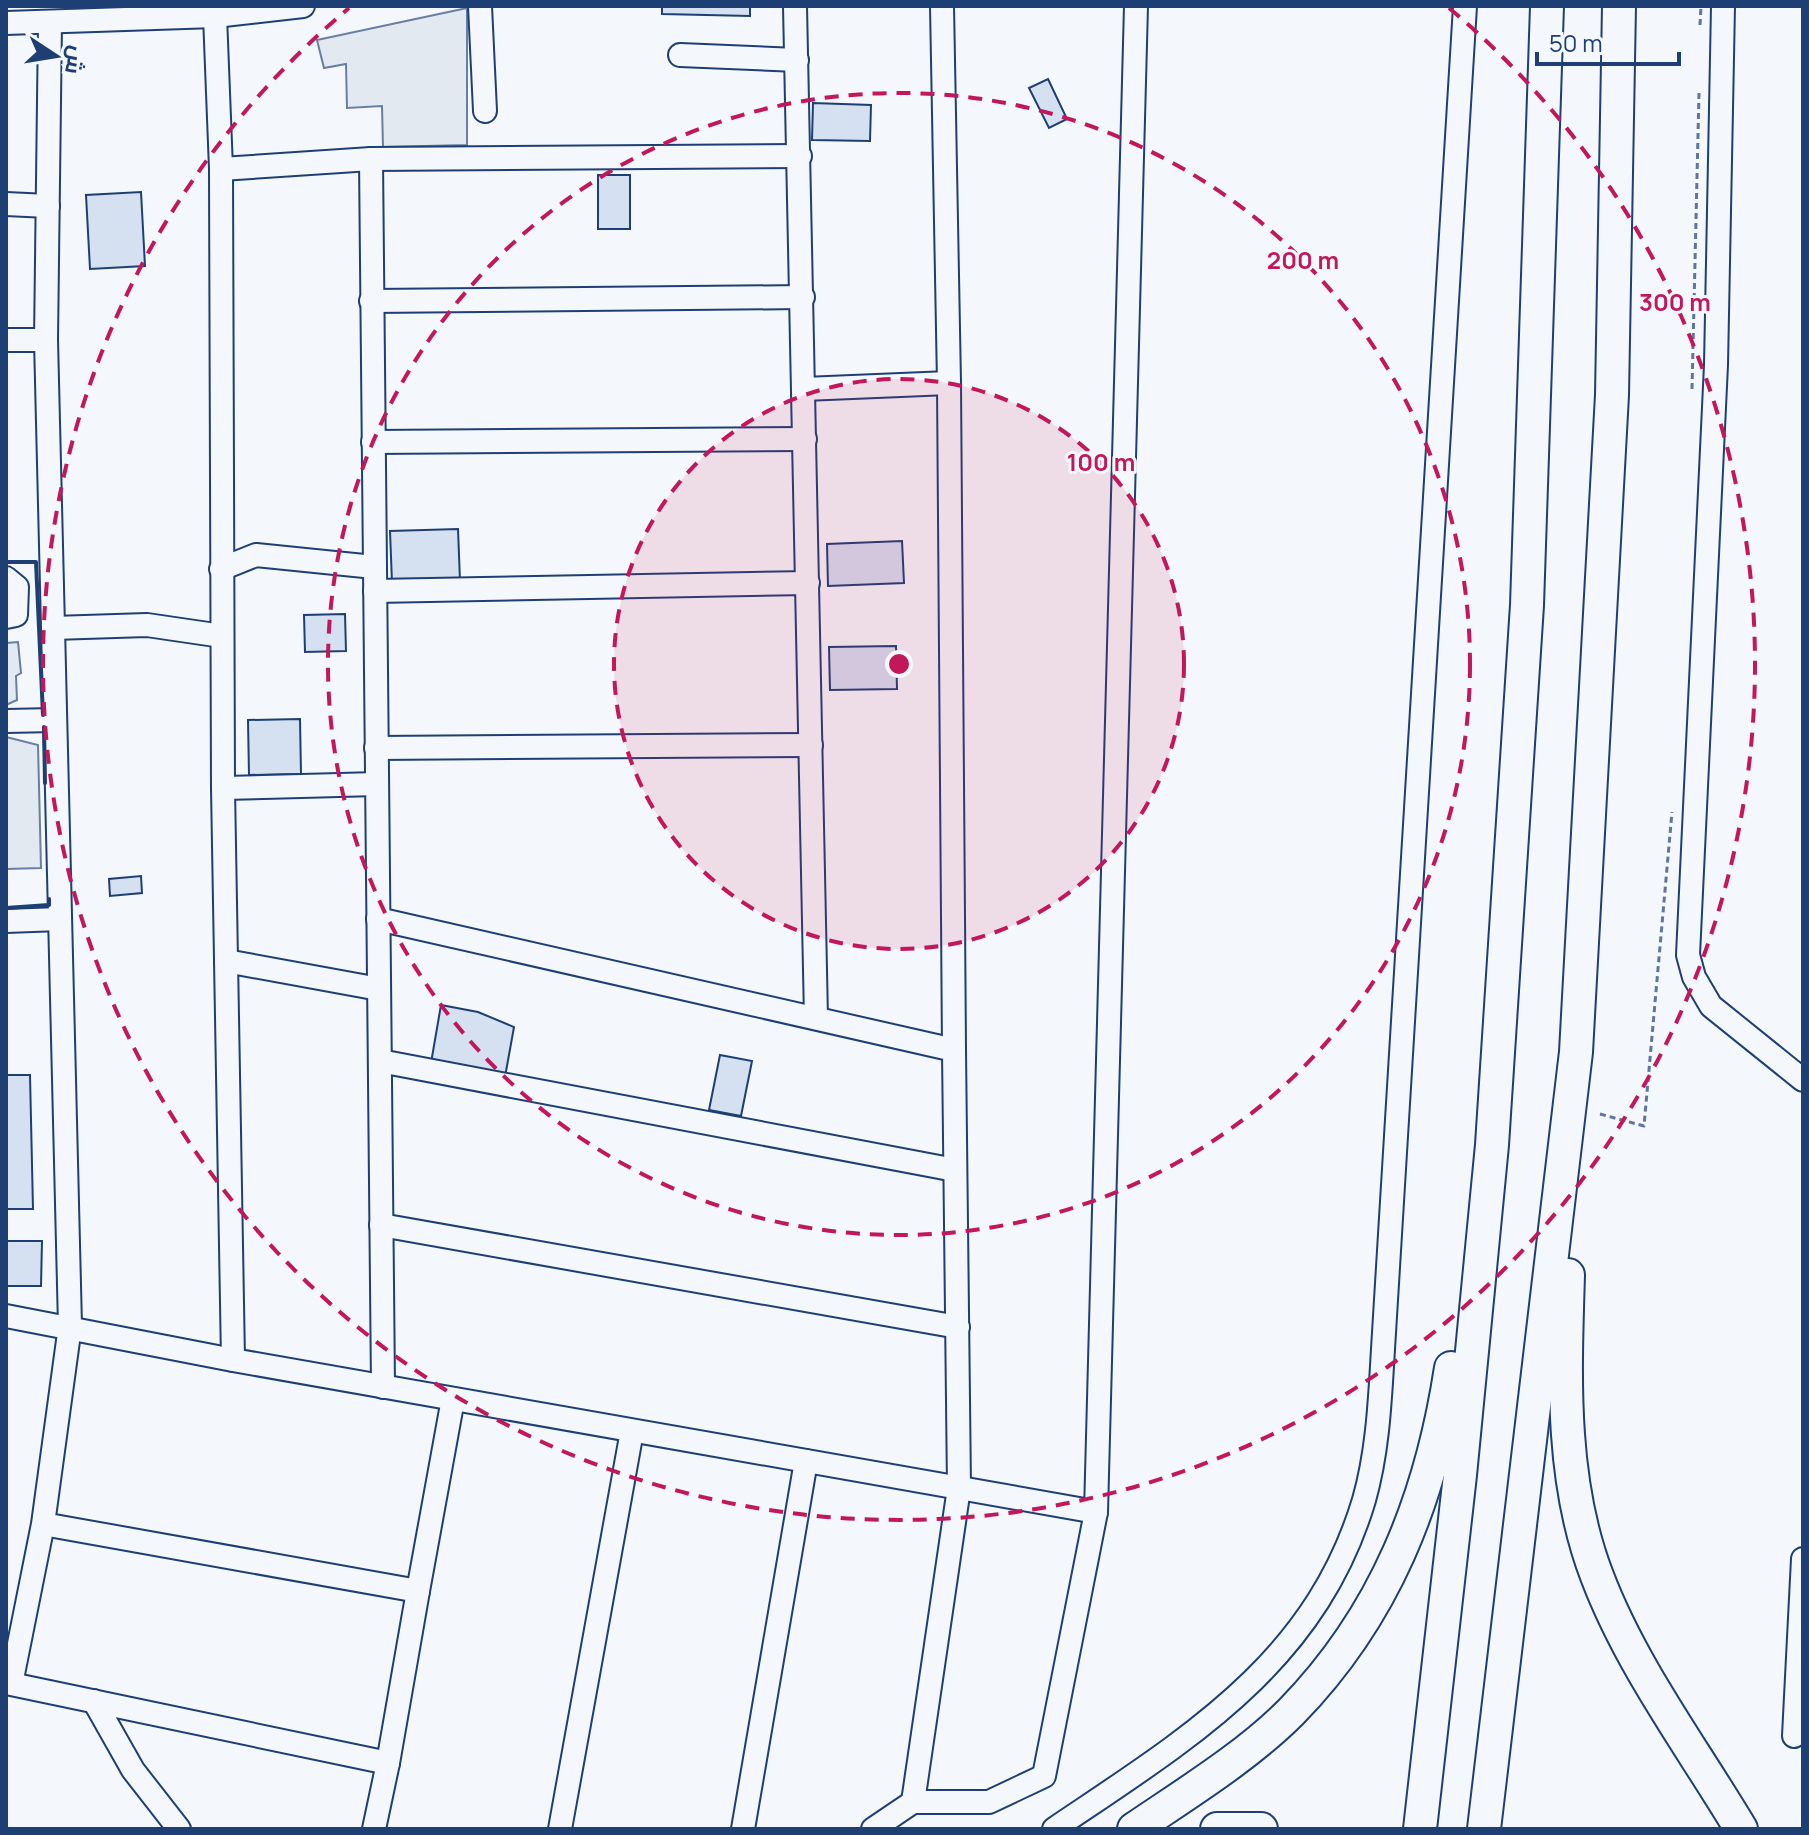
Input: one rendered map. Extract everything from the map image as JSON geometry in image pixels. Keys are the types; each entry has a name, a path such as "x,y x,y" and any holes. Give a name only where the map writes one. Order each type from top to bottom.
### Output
{"highway":[{"path":"1420,1829 1460,1475 1492,1145 1527,605 1547,6"},
{"path":"1619,6 1612,395 1576,1052 1567,1385 1569,1454 1580,1523 1596,1575 1628,1643 1741,1829"},
{"path":"1484,1829 1576,1052"},
{"path":"1134,1829 1224,1767 1290,1713 1359,1627 1391,1573 1417,1516 1445,1409 1492,1145"},
{"path":"1217,1829 1261,1829"}],"street":[{"path":"6,23 215,16 303,6"},
{"path":"480,6 485,111"},
{"path":"795,6 816,1018"},
{"path":"913,1802 959,1488 949,383 942,6"},
{"path":"873,1829 913,1802 989,1802 1044,1776 1096,1512 1136,6"},
{"path":"1054,1829 1204,1726 1259,1678 1306,1622 1325,1592 1342,1560 1364,1497 1378,1419 1383,1349 1465,6"},
{"path":"1723,6 1716,365 1688,955 1694,977 1711,1006 1803,1080"},
{"path":"215,16 221,169 223,788 233,1360"},
{"path":"50,22 46,340 70,1326 43,1524 11,1684 388,1763"},
{"path":"680,55 797,60"},
{"path":"221,169 371,159 800,156"},
{"path":"371,159 383,1387"},
{"path":"6,204 48,206"},
{"path":"371,301 803,297"},
{"path":"6,340 46,340"},
{"path":"804,389 949,383"},
{"path":"373,442 805,439"},
{"path":"221,569 256,555 374,567"},
{"path":"6,617 18,612 11,582 51,583"},
{"path":"375,591 808,583"},
{"path":"53,628 147,625 222,636"},
{"path":"6,721 55,720"},
{"path":"376,748 811,745"},
{"path":"223,788 377,784"},
{"path":"6,921 60,919"},
{"path":"378,919 954,1050"},
{"path":"226,961 379,989"},
{"path":"380,1061 955,1170"},
{"path":"381,1225 958,1327"},
{"path":"6,1316 383,1387 1096,1512"},
{"path":"374,1829 453,1399"},
{"path":"560,1829 632,1431"},
{"path":"743,1829 806,1461"},
{"path":"43,1524 418,1591"},
{"path":"1794,1736 1803,1559"},
{"path":"94,1701 142,1783 179,1829"}],"path":[{"path":"1700,38 1701,6"},
{"path":"1692,389 1699,85"},
{"path":"1600,1114 1644,1126 1668,889 1672,811"}],"shaded area":[{"path":"467,8 467,145 383,147 382,106 347,108 346,64 324,68 317,40"},
{"path":"18,642 21,673 16,676 17,700 6,705 6,643"},
{"path":"6,737 38,745 41,868 6,869"}],"building":[{"path":"662,6 750,6 750,16 662,14"},
{"path":"1048,79 1067,119 1049,128 1029,88"},
{"path":"813,103 871,105 870,141 812,140"},
{"path":"598,175 630,175 630,229 598,229"},
{"path":"141,192 145,266 90,269 86,195"},
{"path":"458,529 460,581 392,583 390,531"},
{"path":"902,541 904,583 828,586 827,544"},
{"path":"345,614 346,651 305,652 304,615"},
{"path":"896,646 897,689 830,690 829,647"},
{"path":"300,719 301,774 249,775 248,720"},
{"path":"141,876 142,893 110,896 109,879"},
{"path":"441,1005 478,1012 514,1027 505,1077 431,1063"},
{"path":"720,1055 752,1061 741,1116 709,1110"},
{"path":"6,1075 30,1075 33,1209 6,1209"},
{"path":"6,1241 42,1241 41,1286 6,1286"}],"wall":[{"path":"6,562 36,562 43,715"},
{"path":"44,727 45,783"},
{"path":"6,908 49,905 49,899"}]}
